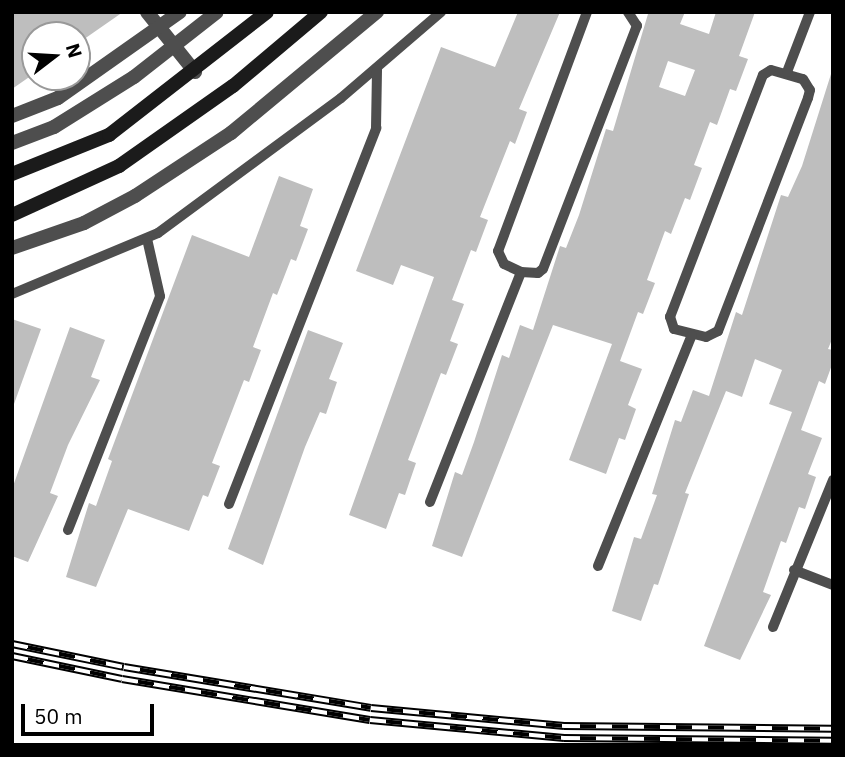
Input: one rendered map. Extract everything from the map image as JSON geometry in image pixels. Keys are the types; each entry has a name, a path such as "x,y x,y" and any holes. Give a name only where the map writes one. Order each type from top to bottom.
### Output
{"main road":[{"path":"12,174 109,135 195,72 267,12"},
{"path":"12,215 119,166 233,86 321,12"}],"street":[{"path":"147,12 195,72"},
{"path":"12,116 48,104 161,29 180,12"},
{"path":"12,142 54,127 175,46 217,12"},
{"path":"12,248 84,223 135,197 230,133 377,12"}],"lane":[{"path":"12,294 147,239 232,181 377,69 441,12"},
{"path":"587,12 498,251 504,264 521,272 538,273 543,269 637,26 628,12"},
{"path":"787,72 810,12"},
{"path":"229,504 376,128 377,69"},
{"path":"771,70 787,72 808,84 808,98 718,331 713,337 692,335 674,329 670,317 763,75 771,70"},
{"path":"68,530 160,296 147,239"},
{"path":"430,502 521,272"},
{"path":"598,566 692,335"},
{"path":"773,627 833,480"},
{"path":"794,570 833,585"}],"building":[{"path":"12,12 123,12 91,34 91,21 21,21 21,83 12,89"},
{"path":"518,12 560,12 519,109 527,112 515,144 510,141 480,217 488,220 476,252 471,250 452,300 464,304 450,341 458,344 446,375 441,373 408,460 416,463 405,495 399,493 386,529 349,515 434,277 401,265 393,285 356,271 441,47 495,67"},
{"path":"685,12 680,24 709,34 716,12 755,12 739,56 748,59 736,91 730,89 717,125 710,122 694,165 702,168 690,200 685,198 671,234 665,231 647,280 655,283 643,314 638,312 620,361 642,369 628,405 636,409 625,440 619,438 606,474 569,460 612,344 553,325 462,557 432,546 455,472 462,475 502,355 509,358 520,325 533,330 560,246 566,248 579,215 606,129 613,131 648,14","holes":["668,61 695,70 685,96 659,87"]},
{"path":"831,74 833,337 828,349 833,350 833,362 825,384 819,381 801,430 822,438 808,474 816,477 805,509 799,507 786,543 781,541 763,592 771,595 740,660 704,646 792,412 769,404 782,370 755,359 742,397 726,391 685,493 689,494 658,585 654,584 641,621 612,611 634,537 641,539 657,495 652,494 675,420 681,422 693,390 709,396 736,312 742,315 781,195 788,197 802,166"},
{"path":"279,176 313,189 300,226 308,229 296,261 291,259 277,295 273,293 253,347 261,350 249,382 244,380 212,463 220,466 208,497 203,495 189,531 128,509 96,587 66,577 89,503 96,506 112,461 108,459 192,235 249,257"},
{"path":"12,319 41,329 14,404 12,403"},
{"path":"70,327 105,340 91,377 100,380 68,445 50,493 58,496 28,562 12,556 12,489"},
{"path":"308,330 343,343 329,379 337,382 326,414 320,412 305,447 263,565 228,549"}],"railway":[{"path":"12,644 124,667 371,708 564,726 833,729"},
{"path":"12,656 122,679 370,720 564,738 833,741"}]}
